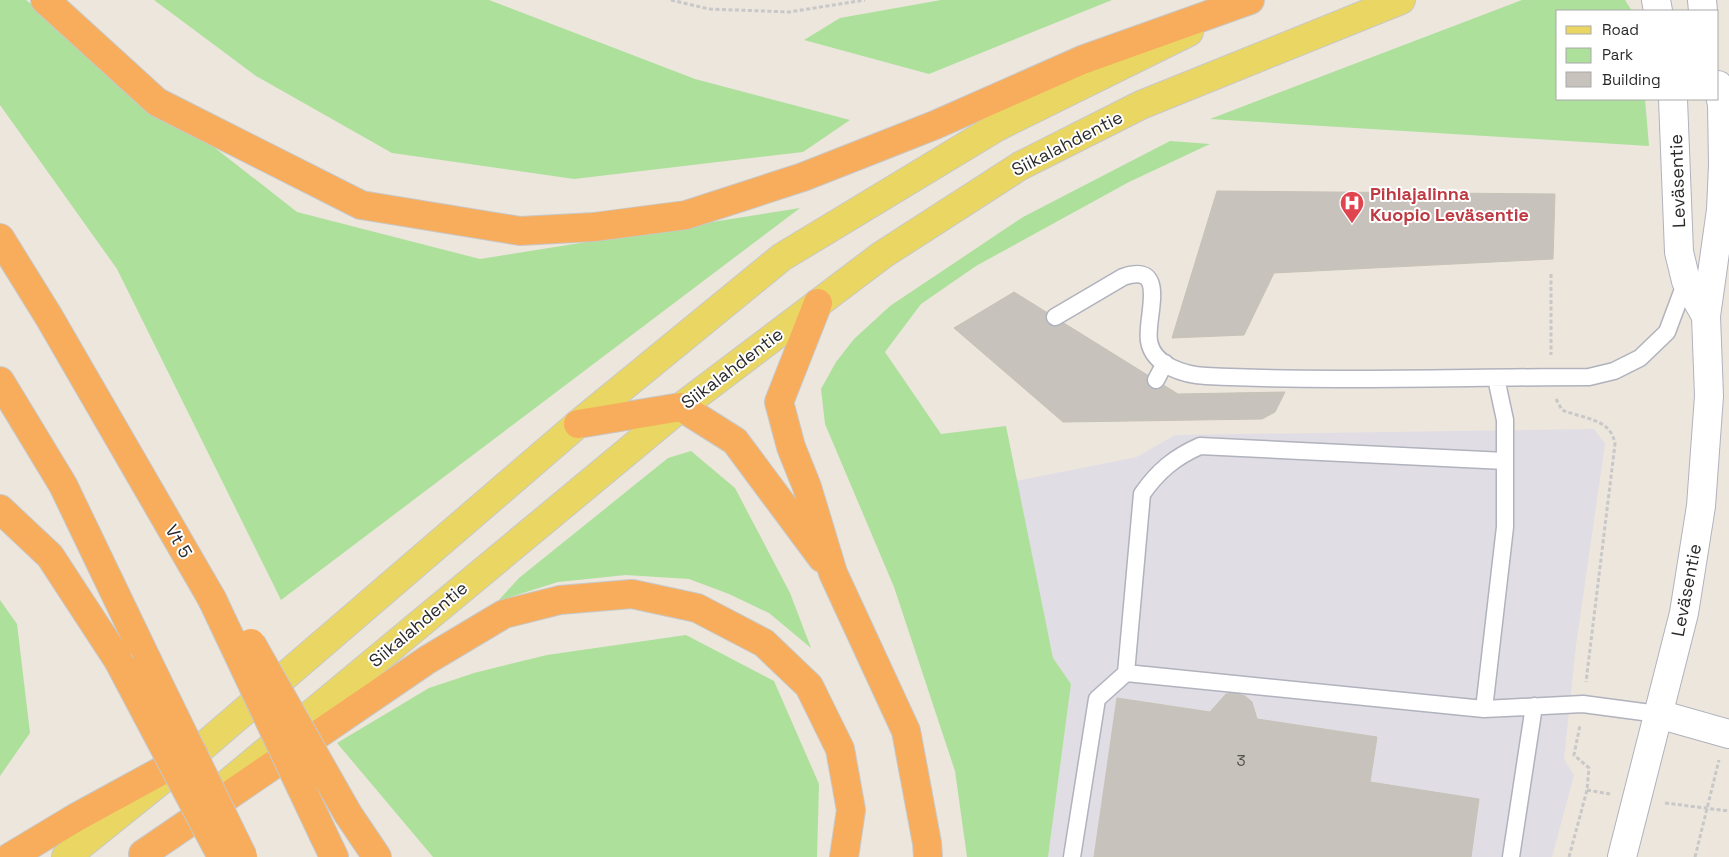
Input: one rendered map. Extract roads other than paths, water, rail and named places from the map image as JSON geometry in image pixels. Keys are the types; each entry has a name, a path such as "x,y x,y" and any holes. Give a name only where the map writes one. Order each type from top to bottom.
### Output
{"highway":[{"path":"45,0 156,102 361,205 520,231 594,227 686,215 803,177 935,125 1082,60 1250,0"},
{"path":"0,238 131,459 217,596 348,814 377,857"},
{"path":"818,304 779,402 791,447 807,486 833,573 906,731 928,843 928,857"},
{"path":"0,381 63,485 243,857"},
{"path":"578,424 681,407 735,441 833,573"},
{"path":"0,510 50,556 118,660 222,857"},
{"path":"141,856 427,660 504,614 560,600 632,594 698,608 764,643 809,686 840,749 851,810 844,857"},
{"path":"217,596 329,846"},
{"path":"10,857 75,818 199,750"}],"main road":[{"path":"66,857 199,750 578,424 782,257 997,127 1259,0"},
{"name":"Siikalahdentie","path":"141,856 681,407 882,255 1020,166 1141,105 1401,0"},
{"name":"Leväsentie","path":"1622,857 1684,613 1702,506 1709,396 1706,316 1721,210 1723,91"},
{"name":"Leväsentie","path":"1673,100 1679,252 1686,281 1706,316"},
{"path":"1658,714 1727,734"}],"lane":[{"path":"1055,317 1123,277 1134,273 1143,274 1149,279 1152,287 1149,341 1155,355 1176,370 1271,386 1496,378 1589,377 1614,371 1640,358 1667,332 1686,281"},
{"path":"1156,380 1165,363"},
{"path":"1484,709 1505,527 1505,420 1496,378"},
{"path":"1072,857 1097,698 1126,673 1142,494 1156,475 1179,455 1200,446 1505,461"},
{"path":"1126,673 1484,709 1584,704 1658,714"},
{"path":"1511,857 1534,706"}],"place":[{"name":"Pihlajalinna Kuopio Leväsentie","path":"1352,224"}]}
